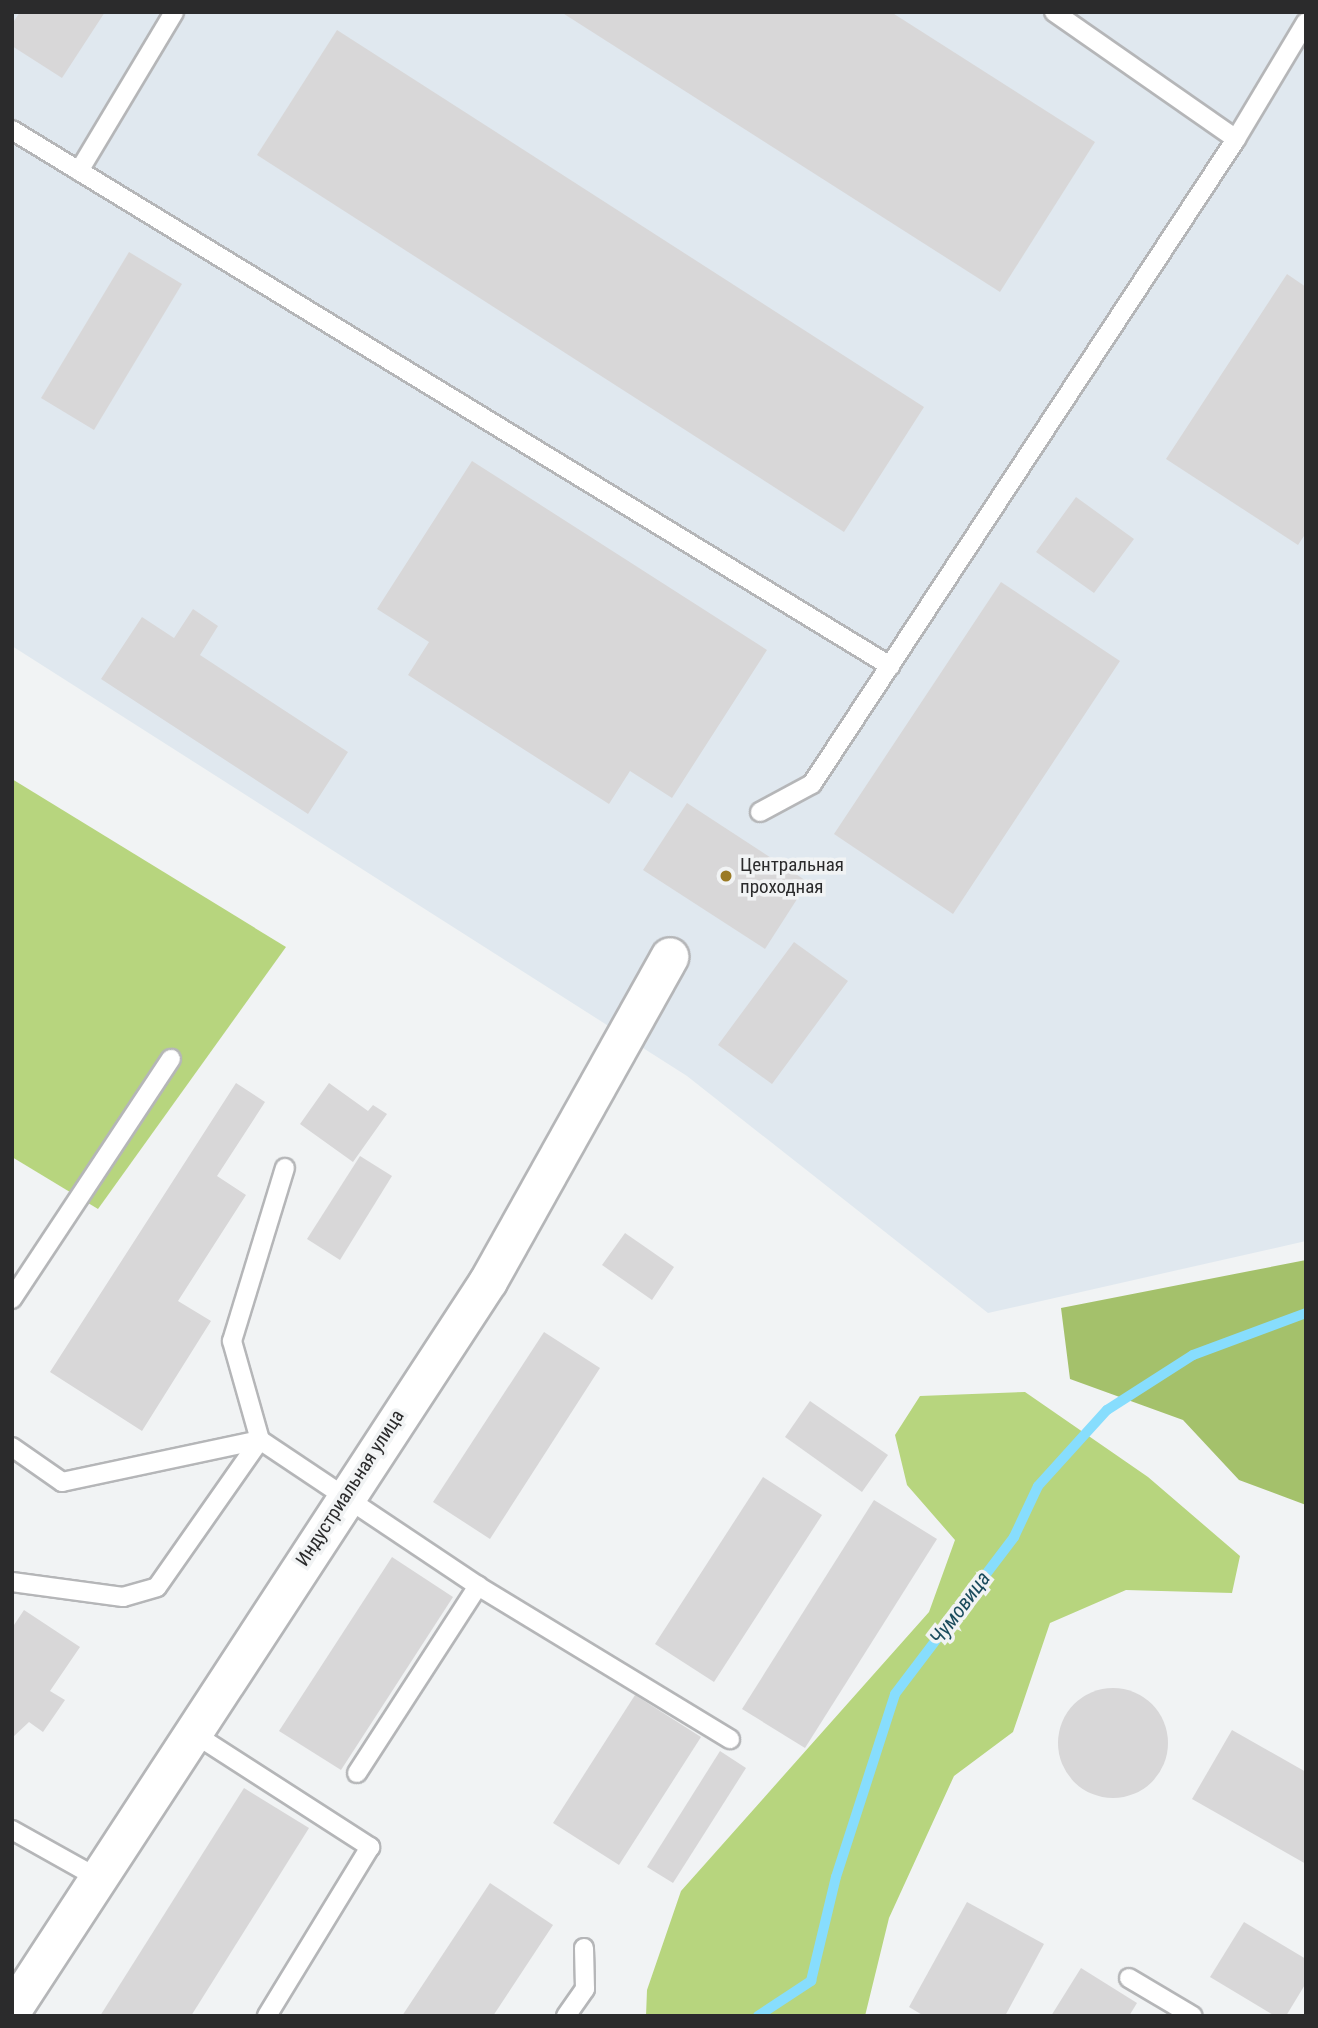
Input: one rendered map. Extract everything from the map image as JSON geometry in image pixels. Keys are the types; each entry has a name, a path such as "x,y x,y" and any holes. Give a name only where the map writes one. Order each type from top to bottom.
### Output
{"street":[{"name":"Индустриальная улица","path":"12,2010 344,1494 488,1281 670,956"}],"lane":[{"path":"79,171 174,12"},
{"path":"1054,12 1236,139"},
{"path":"760,812 812,784 1236,139 1306,22"},
{"path":"12,130 890,666"},
{"path":"12,1300 171,1059"},
{"path":"285,1168 232,1341 261,1440 478,1586 730,1739"},
{"path":"12,1447 62,1482 261,1440"},
{"path":"12,1582 123,1597 157,1587 261,1440"},
{"path":"357,1773 478,1586"},
{"path":"193,1732 370,1847 267,2016"},
{"path":"12,1830 98,1878"},
{"path":"566,2016 585,1989 584,1948"},
{"path":"1129,1978 1193,2016"}],"shaded area":[{"path":"12,12 1306,12 1306,1241 988,1313 687,1076 12,646"}],"green space":[{"path":"12,779 286,947 98,1209 12,1157"},
{"path":"1306,1260 1306,1505 1239,1480 1183,1420 1070,1379 1061,1308"},
{"path":"1025,1392 1148,1477 1240,1556 1232,1593 1126,1590 1050,1623 1013,1732 954,1776 889,1918 865,2016 646,2016 647,1990 681,1891 929,1612 955,1540 907,1485 895,1435 920,1396"}],"building":[{"path":"20,12 105,12 62,78 12,46 12,24"},
{"path":"561,12 891,12 1095,142 1000,292"},
{"path":"337,30 924,407 844,532 257,155"},
{"path":"129,252 182,284 94,430 41,398"},
{"path":"1287,274 1306,287 1306,533 1298,545 1166,459"},
{"path":"472,461 767,650 672,798 630,771 609,804 408,675 429,642 377,609"},
{"path":"1076,497 1134,539 1094,593 1036,552"},
{"path":"1001,582 1120,661 953,914 834,834"},
{"path":"193,609 218,626 200,655 348,752 308,814 101,679 142,617 174,638"},
{"name":"Центральная проходная","path":"687,803 808,882 765,949 643,870"},
{"path":"794,942 848,981 772,1084 718,1045"},
{"path":"236,1083 265,1102 217,1176 246,1195 178,1301 211,1321 142,1431 50,1372"},
{"path":"329,1083 368,1111 373,1105 387,1114 353,1162 300,1124"},
{"path":"360,1156 392,1176 340,1260 307,1239"},
{"path":"625,1233 674,1267 652,1300 602,1265"},
{"path":"544,1332 600,1368 490,1539 433,1502"},
{"path":"810,1401 888,1455 862,1492 785,1437"},
{"path":"763,1477 822,1515 714,1682 655,1644"},
{"path":"874,1500 937,1539 805,1748 742,1709"},
{"path":"392,1557 453,1597 341,1770 279,1731"},
{"path":"24,1610 80,1647 50,1691 65,1700 43,1732 29,1722 12,1738 12,1628"},
{"path":"1113,1688 1134,1693 1152,1704 1163,1722 1168,1743 1163,1764 1152,1782 1134,1793 1113,1798 1092,1793 1074,1782 1063,1764 1058,1743 1063,1722 1074,1704 1092,1693"},
{"path":"635,1695 701,1737 619,1865 553,1823"},
{"path":"1232,1730 1306,1772 1306,1864 1192,1799"},
{"path":"720,1751 746,1768 673,1883 647,1867"},
{"path":"244,1788 309,1828 191,2016 100,2016"},
{"path":"490,1883 553,1925 493,2016 402,2016"},
{"path":"967,1902 1044,1944 1005,2016 924,2016 909,2007"},
{"path":"1244,1922 1306,1959 1306,1983 1286,2016 1275,2016 1210,1977"},
{"path":"1081,1968 1137,2003 1129,2016 1051,2016"}],"waterway":[{"name":"Чумовица","path":"758,2016 811,1981 836,1877 895,1694 1014,1537 1038,1486 1107,1410 1193,1355 1306,1313"}],"place":[{"name":"Центральная проходная","path":"726,876"}]}
